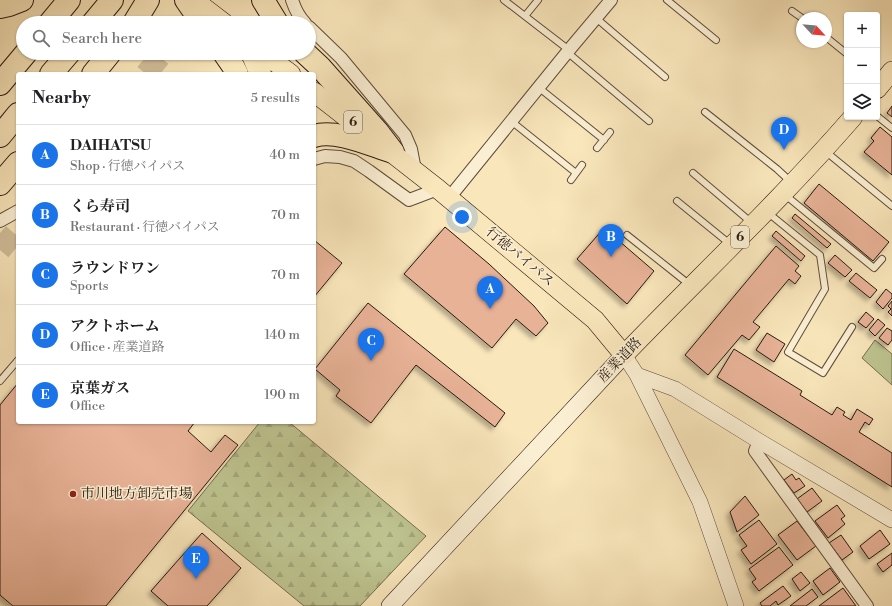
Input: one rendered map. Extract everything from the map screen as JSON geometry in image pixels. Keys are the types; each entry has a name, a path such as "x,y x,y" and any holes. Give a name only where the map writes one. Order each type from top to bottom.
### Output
{"highway":[{"path":"0,7 22,0"},
{"path":"56,16 69,0"},
{"path":"99,16 112,0"},
{"path":"138,16 148,0"},
{"path":"186,0 197,16"},
{"path":"263,0 273,16"},
{"path":"0,84 20,60"},
{"path":"53,72 62,60"},
{"path":"95,72 104,60"},
{"path":"112,72 116,60"},
{"path":"229,60 236,72"},
{"path":"255,60 259,72"},
{"path":"313,60 377,131 393,152"},
{"path":"0,136 16,116"},
{"path":"316,136 330,134 341,135 393,152"},
{"path":"0,184 16,165"},
{"path":"0,195 16,183"}],"main road":[{"path":"194,0 215,16"},
{"path":"272,60 288,72"},
{"name":"行徳バイパス","path":"316,94 444,193 594,320 624,356"},
{"name":"産業道路","path":"390,606 624,356 766,211 850,120"}],"street":[{"path":"292,0 299,16"},
{"path":"316,158 332,156 354,161 369,170 409,200 444,193 511,121 611,0"},
{"path":"316,34 341,58 405,135 411,149 415,170"},
{"path":"0,221 16,212"},
{"path":"624,356 637,375 700,502 736,606"},
{"path":"637,375 676,389 759,441 892,520"},
{"path":"759,441 755,451 866,606"}],"lane":[{"path":"504,0 568,51 649,121"},
{"path":"525,16 538,0"},
{"path":"667,0 716,40"},
{"path":"792,11 796,14"},
{"path":"596,18 665,77"},
{"path":"832,42 844,52"},
{"path":"538,87 604,140"},
{"path":"705,112 777,170 788,188 874,268 882,259"},
{"path":"880,118 892,128"},
{"path":"511,121 576,173"},
{"path":"597,148 610,132"},
{"path":"824,150 892,206"},
{"path":"571,180 582,165"},
{"path":"693,173 753,224"},
{"path":"677,201 732,245"},
{"path":"766,211 820,255 825,289 788,352 823,373 852,327"},
{"path":"627,235 691,286"},
{"path":"0,381 16,362"}],"green space":[{"path":"875,340 892,354 892,385 862,358"},
{"path":"258,424 291,424 426,536 360,606 304,606 188,511"}],"building":[{"path":"892,106 892,117 887,113"},
{"path":"880,127 892,137 892,175 864,152 874,141 871,138"},
{"path":"819,184 889,242 873,261 804,203"},
{"path":"795,214 831,244 827,248 792,218"},
{"path":"445,227 489,264 534,306 548,323 536,336 516,319 492,348 404,274"},
{"path":"604,228 654,271 627,304 577,259"},
{"path":"776,231 805,256 801,261 772,236"},
{"path":"316,242 342,263 316,295"},
{"path":"776,246 799,266 795,271 801,276 795,284 789,279 753,322 760,327 749,340 742,335 708,375 685,355"},
{"path":"835,255 852,270 845,277 828,263"},
{"path":"856,273 877,290 870,298 849,281"},
{"path":"886,289 892,294 892,298 883,309 876,302"},
{"path":"892,301 892,316 888,312 891,309 888,306"},
{"path":"368,303 505,413 495,427 416,365 371,423 336,396 340,390 316,370 316,368"},
{"path":"866,312 874,319 866,328 858,322"},
{"path":"878,319 885,325 875,336 869,330"},
{"path":"887,328 892,331 892,340 888,345 879,338"},
{"path":"767,333 785,344 774,362 756,350"},
{"path":"734,349 802,391 800,395 832,415 837,407 845,412 843,415 851,420 857,409 873,419 869,425 865,422 859,432 892,453 892,487 717,377"},
{"path":"16,385 16,424 193,424 188,431 211,452 225,435 238,445 106,606 13,606 0,595 0,405"},
{"path":"792,474 796,480 799,478 805,486 794,493 784,480"},
{"path":"812,488 822,501 807,512 797,499"},
{"path":"745,496 759,515 737,532 730,512"},
{"path":"837,505 845,516 841,519 845,524 828,538 815,521"},
{"path":"759,520 777,544 751,564 741,550 747,546 739,535"},
{"path":"797,521 816,546 797,560 778,535"},
{"path":"880,530 890,544 869,559 860,546"},
{"path":"202,533 241,568 207,606 168,606 151,591"},
{"path":"841,535 853,552 842,560 829,543"},
{"path":"779,547 793,565 759,591 752,582 756,579 749,569"},
{"path":"892,553 892,565 883,572 877,564"},
{"path":"830,568 840,582 823,595 813,581"},
{"path":"801,572 810,583 800,591 792,579"},
{"path":"783,586 791,596 778,605 776,601 770,606 762,606 760,603"},
{"path":"843,588 856,606 819,606"},
{"path":"812,589 818,597 806,606 790,606"}],"tunnel":[{"path":"148,72 157,60"},
{"path":"0,250 16,231"}],"place":[{"name":"アクトホーム","path":"784,150"},
{"name":"くら寿司","path":"611,257"},
{"name":"DAIHATSU","path":"490,309"},
{"name":"ラウンドワン","path":"371,361"},
{"name":"市川地方卸売市場","path":"73,494"},
{"name":"京葉ガス","path":"196,579"}]}
